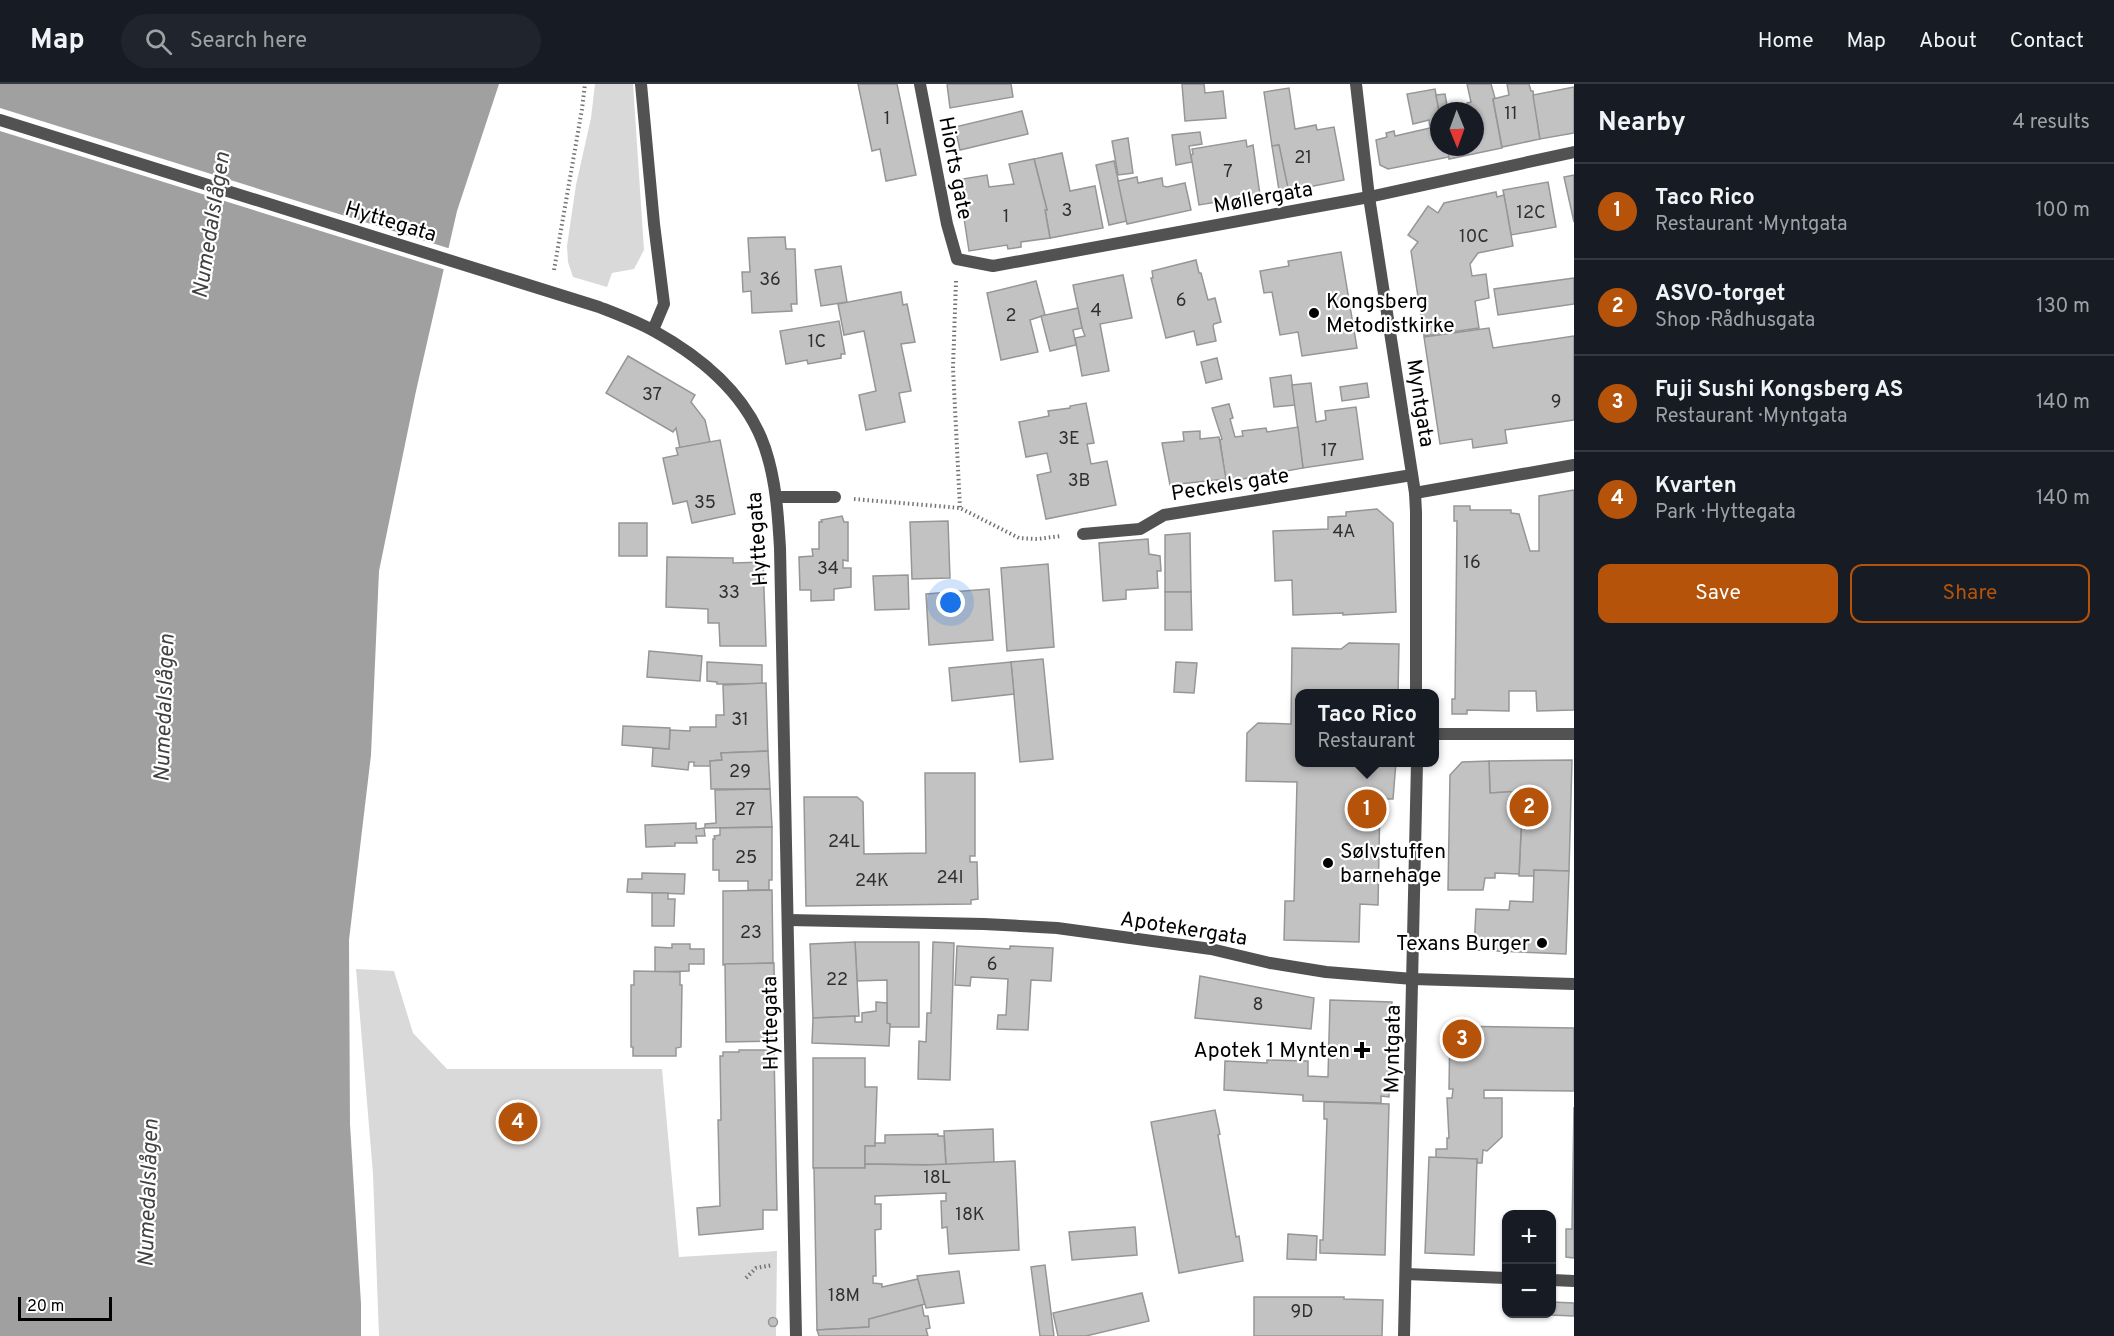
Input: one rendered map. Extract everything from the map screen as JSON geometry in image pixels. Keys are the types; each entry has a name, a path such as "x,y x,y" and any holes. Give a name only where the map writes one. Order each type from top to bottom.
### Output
{"street":[{"path":"641,84 664,304 653,330"},
{"name":"Hiorts gate","path":"920,84 946,224 957,259"},
{"name":"Myntgata","path":"1356,84 1369,197 1415,493 1416,689"},
{"name":"Hyttegata","path":"0,120 599,307 653,330 713,370 743,406 765,447 777,497 796,1336"},
{"name":"Møllergata","path":"957,259 993,266 1369,197 1574,152"},
{"path":"1415,493 1574,465"},
{"name":"Peckels gate","path":"1083,534 1140,529 1164,515 1412,475"},
{"path":"777,497 835,497"},
{"path":"1439,734 1574,734"},
{"name":"Myntgata","path":"1404,1336 1417,767"},
{"name":"Apotekergata","path":"788,920 984,924 1057,928 1211,949 1270,963 1326,972 1413,979 1574,984"},
{"path":"1406,1274 1502,1278"},
{"path":"1556,1280 1574,1281"}],"path":[{"path":"548,291 556,263 585,84"},
{"path":"957,259 953,368 960,508"},
{"path":"835,497 960,508 1019,538 1037,539 1083,534"},
{"path":"746,1278 756,1268 778,1264 795,1265"}],"shaded area":[{"path":"595,84 633,84 644,250 634,269 612,273 607,287 573,277 568,262 567,246 576,185 591,118"},
{"path":"356,969 394,971 413,1033 447,1069 662,1069 679,1257 777,1251 776,1336 379,1336 373,1174"}],"water":[{"name":"Numedalslågen","path":"0,84 499,84 457,211 416,391 379,571 371,755 349,940 350,1124 361,1336 0,1336"}],"pier":[{"path":"0,108 451,249 446,270 0,131"}],"building":[{"path":"858,84 897,84 916,175 886,181 880,149 872,151"},
{"path":"947,84 1011,84 1013,97 950,108"},
{"path":"1182,84 1204,84 1205,93 1223,91 1226,118 1185,121"},
{"path":"1467,84 1491,84 1502,148 1484,152 1484,102 1471,102"},
{"path":"1507,84 1529,84 1533,91 1540,139 1502,147 1493,99 1509,95"},
{"path":"1574,87 1574,133 1540,139 1533,95"},
{"path":"1289,88 1295,129 1316,125 1317,130 1334,127 1344,180 1288,191 1279,145 1272,146 1264,92"},
{"path":"1435,89 1437,102 1430,102 1430,128 1429,120 1413,124 1407,94"},
{"path":"1445,94 1446,102 1437,102 1436,95"},
{"path":"1022,111 1028,134 960,150 955,127"},
{"path":"1430,128 1430,156 1449,157 1388,169 1380,165 1376,140 1387,137 1386,133 1394,131 1395,136"},
{"path":"1200,132 1202,144 1189,146 1192,162 1176,165 1172,135"},
{"path":"1128,138 1133,173 1118,175 1112,141"},
{"path":"1246,140 1247,147 1253,145 1260,195 1199,205 1192,149"},
{"path":"1279,145 1288,188 1279,190 1272,146"},
{"path":"1062,153 1070,191 1095,186 1103,228 1050,238 1045,210 1047,210 1034,159"},
{"path":"1034,159 1047,210 1045,210 1050,238 1021,242 1021,247 1008,249 1007,245 969,251 956,180 987,175 989,187 1014,184 1009,164"},
{"path":"1114,161 1127,221 1109,225 1096,165"},
{"path":"1574,175 1574,222 1564,177"},
{"path":"1137,177 1138,183 1162,178 1163,186 1167,187 1185,183 1191,210 1127,224 1118,181"},
{"path":"1548,182 1556,227 1511,235 1503,190"},
{"path":"1496,192 1497,197 1504,195 1513,246 1478,253 1470,264 1472,276 1486,274 1489,298 1475,301 1479,328 1424,336 1411,251 1418,242 1408,235 1428,206 1438,213 1444,203"},
{"path":"785,237 786,249 795,249 797,304 791,304 792,311 752,313 751,291 743,292 742,272 750,272 748,238"},
{"name":"Kongsberg Metodistkirke","path":"1341,252 1357,348 1302,356 1298,332 1280,335 1272,292 1264,293 1260,271 1289,266 1288,261"},
{"path":"1196,260 1208,300 1215,298 1221,322 1213,326 1216,341 1197,345 1194,331 1166,338 1151,278 1153,278 1152,271"},
{"path":"841,266 847,302 821,306 815,270"},
{"path":"1123,275 1132,318 1100,324 1109,371 1082,376 1075,338 1085,336 1073,285"},
{"path":"1574,278 1574,304 1498,315 1494,289"},
{"path":"1036,281 1045,315 1030,320 1038,352 1001,360 987,293"},
{"path":"901,292 903,305 907,304 915,342 901,344 911,391 899,393 905,422 866,430 859,395 876,391 864,331 844,335 838,304"},
{"path":"1078,308 1082,328 1073,330 1076,345 1050,351 1041,316"},
{"path":"839,321 845,354 841,354 841,358 808,364 807,360 786,364 780,331"},
{"path":"1489,328 1493,348 1574,336 1574,420 1505,430 1507,443 1473,448 1472,439 1440,444 1424,337"},
{"path":"628,356 695,395 691,402 705,420 710,442 680,448 676,428 673,432 606,393"},
{"path":"1217,358 1222,379 1206,383 1201,362"},
{"path":"1291,375 1295,405 1274,407 1270,378"},
{"path":"1311,383 1316,422 1326,420 1325,411 1356,407 1363,459 1303,468 1292,385"},
{"path":"1367,383 1369,397 1342,401 1340,387"},
{"path":"1086,403 1094,443 1087,444 1091,464 1107,461 1116,505 1046,519 1037,475 1051,472 1047,453 1026,457 1019,422 1049,416 1048,411"},
{"path":"1229,404 1235,437 1243,436 1242,431 1266,428 1267,432 1298,427 1303,468 1226,482 1220,440 1222,439 1212,408"},
{"path":"1200,431 1200,439 1219,437 1226,479 1170,485 1162,443 1184,441 1183,432"},
{"path":"720,440 735,514 692,523 687,501 673,504 663,458 678,455 676,448"},
{"path":"1574,490 1574,710 1537,711 1536,691 1509,691 1509,711 1467,710 1467,714 1452,714 1452,699 1455,699 1457,521 1454,521 1454,506 1470,506 1470,510 1511,510 1511,513 1519,514 1530,551 1539,551 1539,496"},
{"path":"1377,509 1393,523 1396,612 1293,615 1292,580 1275,581 1273,531 1328,529 1328,517 1346,516 1346,512"},
{"path":"842,516 844,522 848,522 848,561 843,560 843,568 851,568 851,587 834,589 834,600 811,601 811,590 800,590 799,557 813,556 812,549 819,549 819,522 822,522 821,520"},
{"path":"948,521 950,578 912,579 910,522"},
{"path":"619,523 647,523 647,556 619,556"},
{"path":"1190,533 1191,592 1165,592 1165,535"},
{"path":"1148,539 1149,554 1160,556 1161,571 1157,571 1158,588 1126,590 1126,599 1103,601 1099,543"},
{"path":"667,557 733,558 733,563 763,562 766,646 720,646 719,623 708,623 708,609 666,607"},
{"path":"1048,564 1054,647 1007,651 1001,568"},
{"path":"908,575 909,609 875,610 873,576"},
{"path":"989,589 993,640 929,645 926,594"},
{"path":"1191,590 1192,630 1165,630 1165,592 1191,592"},
{"path":"1349,643 1399,644 1398,689 1295,689 1295,767 1396,767 1393,799 1380,799 1378,905 1360,904 1359,942 1284,940 1285,901 1294,901 1297,782 1246,781 1247,733 1258,723 1291,724 1292,648 1341,649"},
{"path":"649,651 702,656 700,681 647,677"},
{"path":"1043,659 1053,759 1020,762 1011,662"},
{"path":"707,662 762,665 762,684 717,684 717,682 707,681"},
{"path":"1011,662 1014,694 952,701 949,668"},
{"path":"1176,662 1197,663 1194,693 1174,692"},
{"path":"766,683 768,751 721,753 722,760 710,761 711,766 694,766 694,762 689,762 688,770 652,766 653,748 669,749 670,730 690,731 690,727 716,727 716,715 724,715 723,685"},
{"path":"623,726 670,728 669,749 622,745"},
{"path":"768,751 770,789 711,789 710,761 722,760 721,753"},
{"path":"1572,760 1569,871 1534,870 1534,876 1519,876 1523,791 1490,793 1489,761"},
{"path":"1489,761 1490,793 1523,791 1519,874 1495,873 1495,878 1485,878 1483,890 1448,890 1450,775 1462,762"},
{"path":"925,773 975,773 975,856 970,856 970,862 977,862 978,899 971,900 971,904 806,906 804,797 857,797 863,802 864,854 926,853"},
{"path":"770,789 772,827 705,828 705,824 716,823 715,790"},
{"path":"696,823 696,829 704,828 705,836 696,836 697,843 646,847 645,825"},
{"path":"772,827 772,880 769,880 769,890 748,890 748,881 719,881 719,870 713,870 713,839 715,839 714,836 720,835 720,828"},
{"path":"1534,870 1569,871 1566,954 1474,950 1476,909 1509,910 1510,901 1533,902"},
{"path":"642,873 685,874 684,894 627,892 628,879 642,879"},
{"path":"772,890 773,963 723,965 723,891"},
{"path":"652,893 668,893 668,899 675,899 674,926 652,926"},
{"path":"855,942 919,942 919,1027 890,1027 887,1023 887,980 857,981"},
{"path":"855,942 859,1016 813,1018 810,944"},
{"path":"933,942 954,943 950,1080 918,1079 919,1041 926,1042 927,1013 931,1013"},
{"path":"672,944 690,944 690,949 704,949 704,964 689,964 689,971 655,972 655,947 672,948"},
{"path":"957,946 1010,949 1010,946 1053,948 1051,981 1031,980 1028,1030 997,1029 998,1015 1006,1015 1008,979 971,977 970,986 955,985"},
{"path":"774,963 775,1041 726,1042 725,964"},
{"path":"634,971 680,972 680,985 682,985 681,1047 676,1048 676,1056 633,1056 631,985 634,985"},
{"path":"1200,976 1314,998 1311,1029 1195,1018"},
{"path":"1330,1000 1392,1002 1389,1097 1381,1096 1381,1103 1303,1101 1303,1095 1224,1090 1225,1061 1267,1063 1267,1060 1308,1061 1308,1076 1328,1077"},
{"path":"876,1002 887,1003 887,1023 890,1024 889,1046 812,1043 813,1018 855,1016 855,1022 862,1022 862,1013 876,1011"},
{"path":"1450,1026 1574,1028 1574,1091 1484,1090 1484,1098 1502,1098 1502,1137 1487,1151 1483,1150 1482,1163 1477,1163 1477,1159 1436,1158 1436,1149 1447,1149 1447,1138 1449,1138 1447,1098 1452,1098 1453,1089 1449,1089"},
{"path":"739,1050 774,1050 777,1210 763,1210 763,1229 699,1235 697,1208 720,1206 718,1120 721,1120 720,1056 723,1056 723,1052 739,1052"},
{"path":"813,1058 865,1058 865,1087 877,1087 875,1146 865,1146 865,1168 813,1168"},
{"path":"1324,1102 1389,1104 1385,1255 1320,1253 1320,1240 1323,1240 1327,1119 1324,1119"},
{"path":"1574,1107 1574,1258 1566,1257 1566,1229 1572,1229"},
{"path":"1215,1110 1236,1237 1239,1236 1243,1261 1179,1273 1151,1122"},
{"path":"993,1129 994,1163 946,1165 944,1131"},
{"path":"938,1134 938,1136 944,1136 946,1165 865,1164 865,1146 885,1143 885,1135"},
{"path":"1429,1157 1477,1159 1474,1255 1425,1253"},
{"path":"1015,1161 1019,1250 949,1254 947,1227 942,1228 941,1201 946,1201 946,1193 875,1196 875,1204 881,1204 881,1229 875,1230 876,1276 873,1276 873,1283 882,1284 882,1287 918,1279 925,1304 869,1319 869,1327 817,1330 814,1168 865,1168 865,1164 926,1165"},
{"path":"1135,1227 1137,1255 1072,1260 1069,1232"},
{"path":"1288,1234 1317,1236 1316,1260 1287,1259"},
{"path":"1045,1265 1054,1336 1040,1336 1031,1267"},
{"path":"959,1271 964,1303 926,1308 917,1276"},
{"path":"1142,1293 1149,1321 1086,1336 1058,1336 1053,1313"},
{"path":"1254,1297 1344,1297 1344,1299 1383,1300 1382,1336 1254,1336"},
{"path":"1556,1302 1574,1303 1574,1316 1556,1315"},
{"path":"922,1305 924,1316 928,1316 930,1328 926,1329 928,1336 819,1336 817,1330 869,1327 869,1319"},
{"path":"773,1318 777,1322 773,1326 769,1322"}],"place":[{"name":"Kongsberg Metodistkirke","path":"1314,313"},
{"name":"ASVO-torget","path":"1529,807"},
{"name":"Taco Rico","path":"1367,809"},
{"name":"Sølvstuffen barnehage","path":"1328,863"},
{"name":"Texans Burger","path":"1542,943"},
{"name":"Fuji Sushi Kongsberg AS","path":"1462,1039"},
{"name":"Apotek 1 Mynten","path":"1362,1050"},
{"name":"Kvarten","path":"518,1122"}]}
